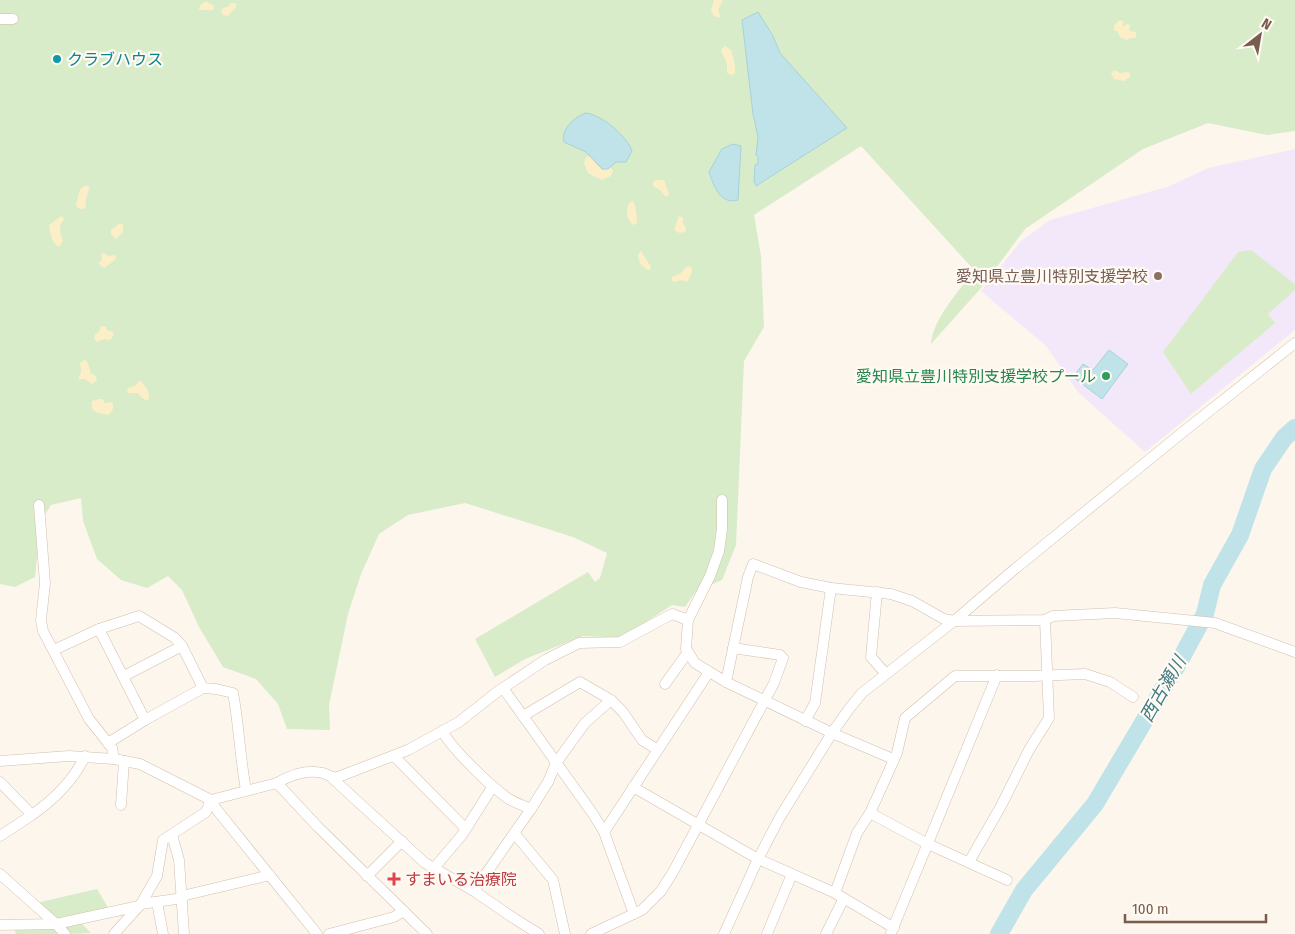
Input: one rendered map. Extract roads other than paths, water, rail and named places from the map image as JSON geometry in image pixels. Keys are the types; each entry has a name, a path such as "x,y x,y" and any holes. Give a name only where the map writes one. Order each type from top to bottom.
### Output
{"street":[{"path":"0,19 13,19"},
{"path":"724,934 758,859 780,817 832,733 862,693 954,621 1016,568 1295,343"},
{"path":"722,500 722,529 719,551 710,576 688,620 686,650 695,663 726,682 832,733 893,759"},
{"path":"39,505 45,583 40,620 43,631 89,719 119,760 121,806"},
{"path":"726,682 748,577 753,564 801,582 852,591 877,592 912,601 944,619 954,621 1046,620 1054,616 1115,613 1215,623 1295,652"},
{"path":"806,721 815,703 831,588"},
{"path":"877,592 871,658 886,674"},
{"path":"332,778 394,756 459,722 503,688 545,660 579,644 620,642 672,614 688,620"},
{"path":"54,650 99,628 139,616 175,638 182,646 203,688"},
{"path":"969,862 1049,718 1046,620"},
{"path":"99,628 145,720"},
{"path":"124,676 182,646"},
{"path":"591,934 634,914 651,903 661,891 774,684 783,658 780,655 733,648"},
{"path":"665,684 688,652"},
{"path":"604,832 709,672"},
{"path":"826,934 858,833 870,813 897,753 905,718 955,676 1085,674 1110,682 1133,697"},
{"path":"633,787 758,859 839,896 892,931 997,676"},
{"path":"523,716 580,682 611,700 623,712 642,740 658,750"},
{"path":"108,743 203,688 233,693 236,703 246,790"},
{"path":"503,688 604,832 634,914"},
{"path":"474,891 532,809 548,782 556,763 585,723 611,700"},
{"path":"442,731 448,741 493,786 510,800 532,809"},
{"path":"0,836 42,808 70,780 81,766 85,756"},
{"path":"0,761 85,756 119,760 140,764 211,800 317,934"},
{"path":"394,756 466,829"},
{"path":"211,800 277,783 306,772 323,773 332,778 425,863 474,891 515,920 540,934"},
{"path":"0,782 32,815"},
{"path":"277,783 317,826 427,934"},
{"path":"434,868 466,829 493,786"},
{"path":"115,933 140,905 157,876 163,840 206,812 211,800"},
{"path":"870,813 928,844 1007,880"},
{"path":"515,834 553,880 565,934"},
{"path":"172,835 179,860 184,934"},
{"path":"367,876 402,841"},
{"path":"0,874 66,934"},
{"path":"767,934 792,874"},
{"path":"0,925 56,924 182,897 270,875"},
{"path":"157,902 163,934"},
{"path":"329,934 394,917 404,911"}],"water":[{"path":"758,12 773,36 780,53 847,128 756,186 754,181 755,165 758,164 758,156 756,155 758,137 753,114 742,20"},
{"path":"586,113 606,122 625,139 632,151 626,162 616,162 608,169 602,169 586,152 564,142 564,133 569,124 577,117"},
{"path":"733,144 741,146 738,200 732,201 722,197 713,183 709,172 722,149"},
{"path":"1109,350 1128,364 1102,399 1073,377 1083,364 1093,370"}],"waterway":[{"name":"西古瀬川","path":"999,934 1024,890 1095,804 1179,662 1205,614 1212,585 1240,535 1263,469 1284,438 1295,428"}],"place":[{"name":"クラブハウス","path":"57,59"},
{"name":"愛知県立豊川特別支援学校","path":"1158,276"},
{"name":"愛知県立豊川特別支援学校プール","path":"1106,376"},
{"name":"すまいる治療院","path":"394,879"}]}
